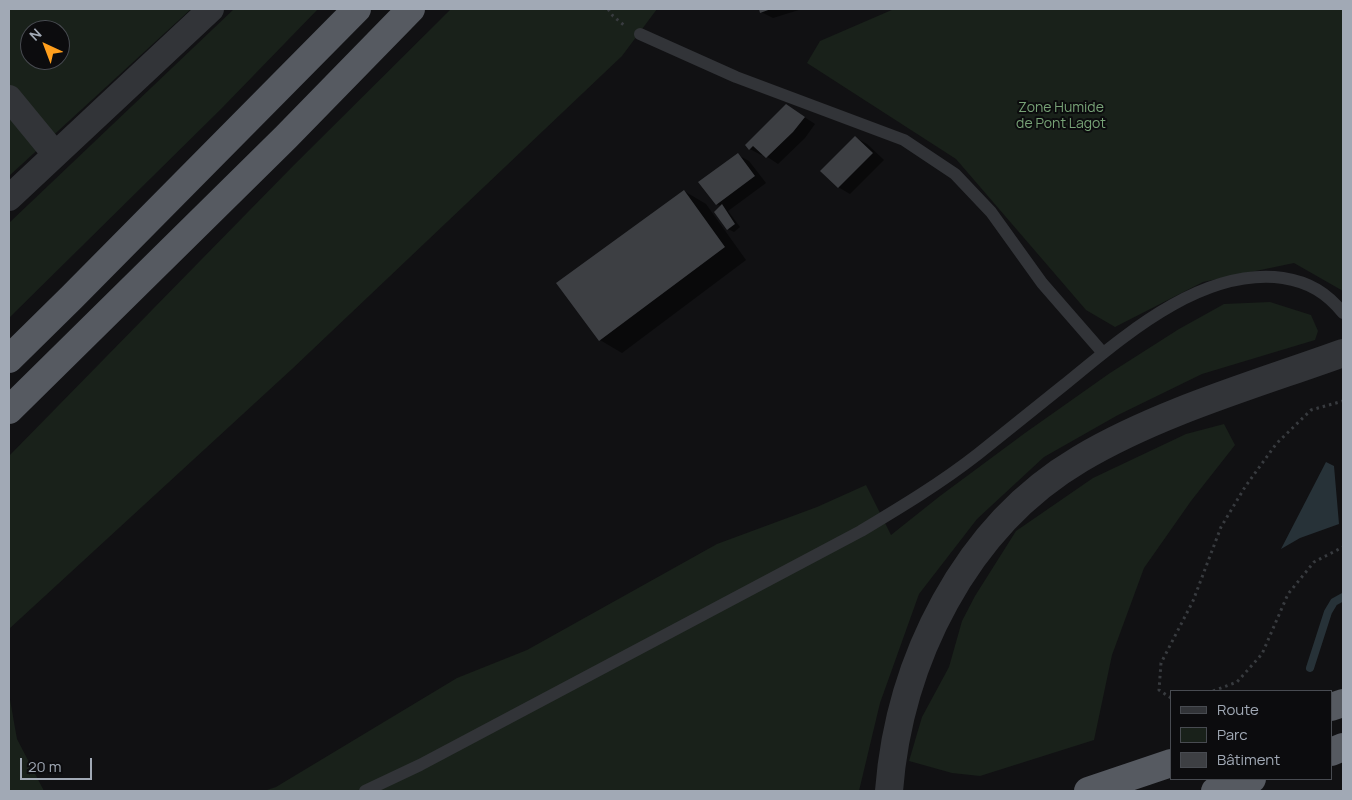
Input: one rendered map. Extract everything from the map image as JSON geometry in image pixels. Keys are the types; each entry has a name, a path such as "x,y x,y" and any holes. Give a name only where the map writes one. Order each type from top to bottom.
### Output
{"highway":[{"path":"9,359 357,9"},
{"path":"9,410 286,137 411,9"},
{"path":"1088,791 1170,762"},
{"path":"1215,791 1249,780"}],"street":[{"path":"9,198 211,9"},
{"path":"9,98 55,154"},
{"path":"889,784 897,732 909,686 923,648 960,578 981,547 1008,516 1038,488 1080,459 1127,435 1177,413 1343,353"}],"lane":[{"path":"640,34 736,77 904,140 955,174 991,212 1042,284 1103,353"},
{"path":"365,791 429,760 861,531 924,493 976,455 1103,353 1134,330 1175,304 1207,289 1238,279 1272,277 1300,281 1320,290 1333,300 1343,313"}],"path":[{"path":"608,9 618,21 640,34"},
{"path":"1170,697 1159,690 1161,663 1193,601 1221,527 1244,487 1276,444 1311,410 1343,400"},
{"path":"1216,690 1237,682 1262,654 1288,594 1314,562 1343,547"}],"green space":[{"path":"9,9 191,9 9,176"},
{"path":"234,9 318,9 221,109 9,318 9,223"},
{"path":"451,9 657,9 622,56 292,369 9,629 9,456 294,165"},
{"name":"Zone Humide de Pont Lagot","path":"894,9 1343,9 1343,291 1294,263 1203,282 1115,327 1086,310 956,159 807,63 820,41"},
{"path":"1270,302 1311,315 1318,331 1315,340 1202,374 1118,415 1044,457 977,519 919,594 880,703 859,791 264,791 276,787 457,678 527,650 717,544 817,507 866,485 891,535 1025,433 1110,373 1179,329 1224,304"},
{"path":"1224,424 1235,445 1191,501 1144,568 1112,655 1094,740 980,776 952,773 909,761 922,717 949,667 962,621 975,596 1016,531 1093,478 1186,434"},
{"path":"9,694 17,739 44,791 9,791"}],"shaded area":[{"path":"1326,462 1334,466 1339,524 1300,538 1281,549"}],"building":[{"path":"759,9 771,9 760,13"},
{"path":"786,104 805,117 793,132 766,158 753,146 749,150 745,145"},
{"path":"855,136 873,153 838,188 820,171"},
{"path":"738,153 755,176 716,205 698,182"},
{"path":"684,190 725,247 599,341 556,283"},
{"path":"722,204 735,224 727,230 714,212"}],"waterway":[{"path":"1310,668 1328,612 1334,602 1343,597"}]}
